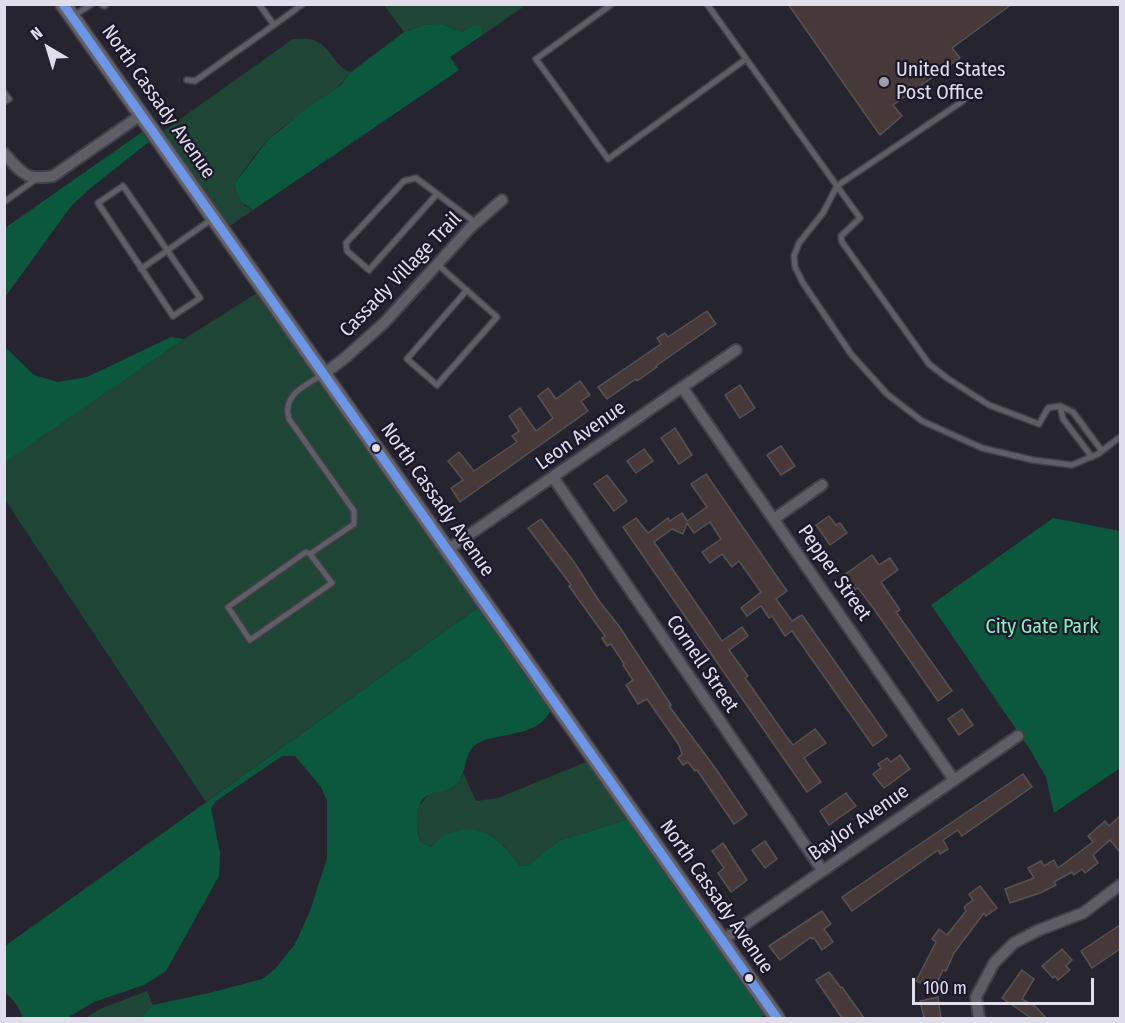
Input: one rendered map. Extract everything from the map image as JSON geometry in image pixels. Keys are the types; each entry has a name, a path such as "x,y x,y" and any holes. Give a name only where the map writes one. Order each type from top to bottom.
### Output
{"main road":[{"name":"North Cassady Avenue","path":"68,11 777,1018"}],"street":[{"path":"4,153 25,176 36,179 53,176 141,115"},
{"name":"Cassady Village Trail","path":"324,374 384,323 476,223 502,200"},
{"name":"Leon Avenue","path":"447,550 736,350"},
{"name":"Pepper Street","path":"682,387 954,780"},
{"name":"Cornell Street","path":"553,477 822,870"},
{"path":"774,519 822,485"},
{"name":"Baylor Avenue","path":"721,941 1018,736"},
{"path":"979,1018 976,997 994,963 1014,943 1039,930 1083,913 1120,885"}],"lane":[{"path":"68,11 92,4"},
{"path":"101,4 104,6 107,4"},
{"path":"259,4 274,25"},
{"path":"187,80 195,81 303,4"},
{"path":"612,4 536,59 608,159 746,59"},
{"path":"707,4 860,218 841,236 842,242 929,364 946,378 990,405 1039,424 1048,408 1060,406 1073,412 1102,451"},
{"path":"4,92 9,99 4,102"},
{"path":"963,101 837,186 823,213 799,243 794,256 795,267 803,283 851,354 887,394 922,421 982,448 1033,460 1072,465 1092,457 1120,437"},
{"path":"436,194 369,270 347,251 346,243 404,181 416,178 476,223"},
{"path":"4,202 36,179"},
{"path":"123,186 200,298 173,316 141,269 98,203 123,186"},
{"path":"141,269 214,218"},
{"path":"437,264 467,290 497,317 437,385 407,359 467,290"},
{"path":"310,554 332,583 250,640 228,608 306,552 310,554 354,524 354,511 289,419 287,411 289,400 298,389 324,374"},
{"path":"1060,406 1063,419 1092,457"}],"green space":[{"path":"384,5 526,5 481,36 480,27 462,32 441,24 425,25 404,32"},
{"path":"441,24 462,32 474,25 481,27 481,36 450,57 459,70 253,210 243,202 238,195 235,183 268,140 341,85 351,72 404,32 425,25"},
{"path":"293,39 309,39 320,43 345,70 351,72 333,91 279,130 255,155 235,183 245,206 253,210 227,228 159,134"},
{"path":"142,132 149,142 72,205 5,297 5,228"},
{"path":"257,293 479,607 206,802 5,500 4,462 184,339"},
{"path":"171,337 184,339 5,462 5,347 34,375 58,382 87,377"},
{"name":"City Gate Park","path":"1053,518 1120,531 1120,768 1054,813 1046,777 1029,748 931,605"},
{"path":"479,607 551,710 545,719 528,730 488,739 473,747 459,781 454,786 432,793 421,802 417,814 420,842 430,847 447,834 467,829 477,830 501,844 520,866 529,865 558,841 629,819 767,1014 760,1018 140,1018 153,1005 262,979 275,969 295,944 310,911 327,858 327,801 321,787 295,756 282,756 216,801 211,808 220,853 219,876 166,971 144,985 94,1002 67,1018 23,1018 16,1004 5,993 5,946"},
{"path":"588,761 629,819 558,841 529,865 520,866 503,845 437,843 429,847 420,842 416,819 418,807 429,794 454,786 464,774 476,801 498,798"},
{"path":"147,991 153,1005 140,1018 85,1018 102,1008"}],"building":[{"name":"United States Post Office","path":"788,4 1012,4 952,48 960,58 893,105 902,116 880,135"},
{"path":"707,311 716,324 637,381 636,379 607,399 598,387 661,344 657,338 665,333 668,337"},
{"path":"580,381 590,395 581,401 588,411 460,502 451,488 463,480 448,461 459,452 474,471 517,442 512,436 519,431 509,416 520,408 536,431 553,418 538,396 548,388 556,399"},
{"path":"740,385 755,408 740,418 725,395"},
{"path":"675,428 692,455 679,464 661,438"},
{"path":"781,446 795,466 781,475 767,455"},
{"path":"644,449 653,461 636,473 627,461"},
{"path":"706,474 787,591 776,599 792,621 802,615 887,736 873,746 792,631 785,636 772,616 769,618 761,606 747,616 741,608 761,592 739,561 732,567 722,554 710,563 702,552 721,539 710,522 694,533 687,523 683,534 672,529 654,542 722,641 742,627 748,636 729,650 748,676 745,678 786,736 793,745 815,729 826,743 804,758 821,782 807,792 623,527 636,518 648,533 668,518 670,521 682,513 687,521 707,507 691,484"},
{"path":"607,475 627,501 614,511 594,484"},
{"path":"829,516 836,525 840,523 847,533 830,545 816,525"},
{"path":"541,519 619,626 671,705 669,706 747,815 734,824 697,770 695,771 688,762 683,765 678,758 682,754 679,745 647,699 638,704 626,685 633,680 624,664 611,644 607,646 602,638 605,636 569,586 571,585 528,528"},
{"path":"872,555 879,565 890,558 898,570 881,582 900,610 896,612 952,691 938,701 874,609 858,588 855,590 844,575"},
{"path":"962,709 973,725 959,735 948,719"},
{"path":"900,755 910,769 884,788 873,774 881,768 878,764 887,758 891,762"},
{"path":"1023,774 1032,787 962,836 958,830 943,840 948,849 940,854 938,850 852,911 842,897"},
{"path":"846,793 856,806 829,825 820,811"},
{"path":"1120,816 1120,852 1110,840 1093,855 1098,863 1085,873 1082,869 1074,875 1072,872 1054,882 1056,885 1040,893 1010,903 1005,889 1034,878 1028,868 1041,861 1044,866 1054,860 1058,868 1093,842 1088,836 1105,821 1109,826"},
{"path":"765,841 777,859 765,868 752,850"},
{"path":"723,843 747,880 731,892 718,873 724,868 712,851"},
{"path":"980,886 997,908 986,916 984,913 954,953 934,989 916,981 936,942 932,939 939,929 947,935 966,911 964,907 973,900 969,894"},
{"path":"822,911 831,924 824,929 833,942 822,950 811,937 780,960 769,946"},
{"path":"1120,925 1120,949 1092,968 1081,951"},
{"path":"1062,949 1072,960 1066,966 1070,970 1058,980 1042,966"},
{"path":"1022,970 1034,979 1022,999 1036,1007 1046,1018 1031,1018 1002,998"},
{"path":"829,972 864,1018 842,1018 816,980"},
{"path":"938,997 941,1018 924,1018 920,1001"}],"transit line":[{"path":"63,4 777,1018"}],"place":[{"name":"United States Post Office","path":"884,82"}]}
